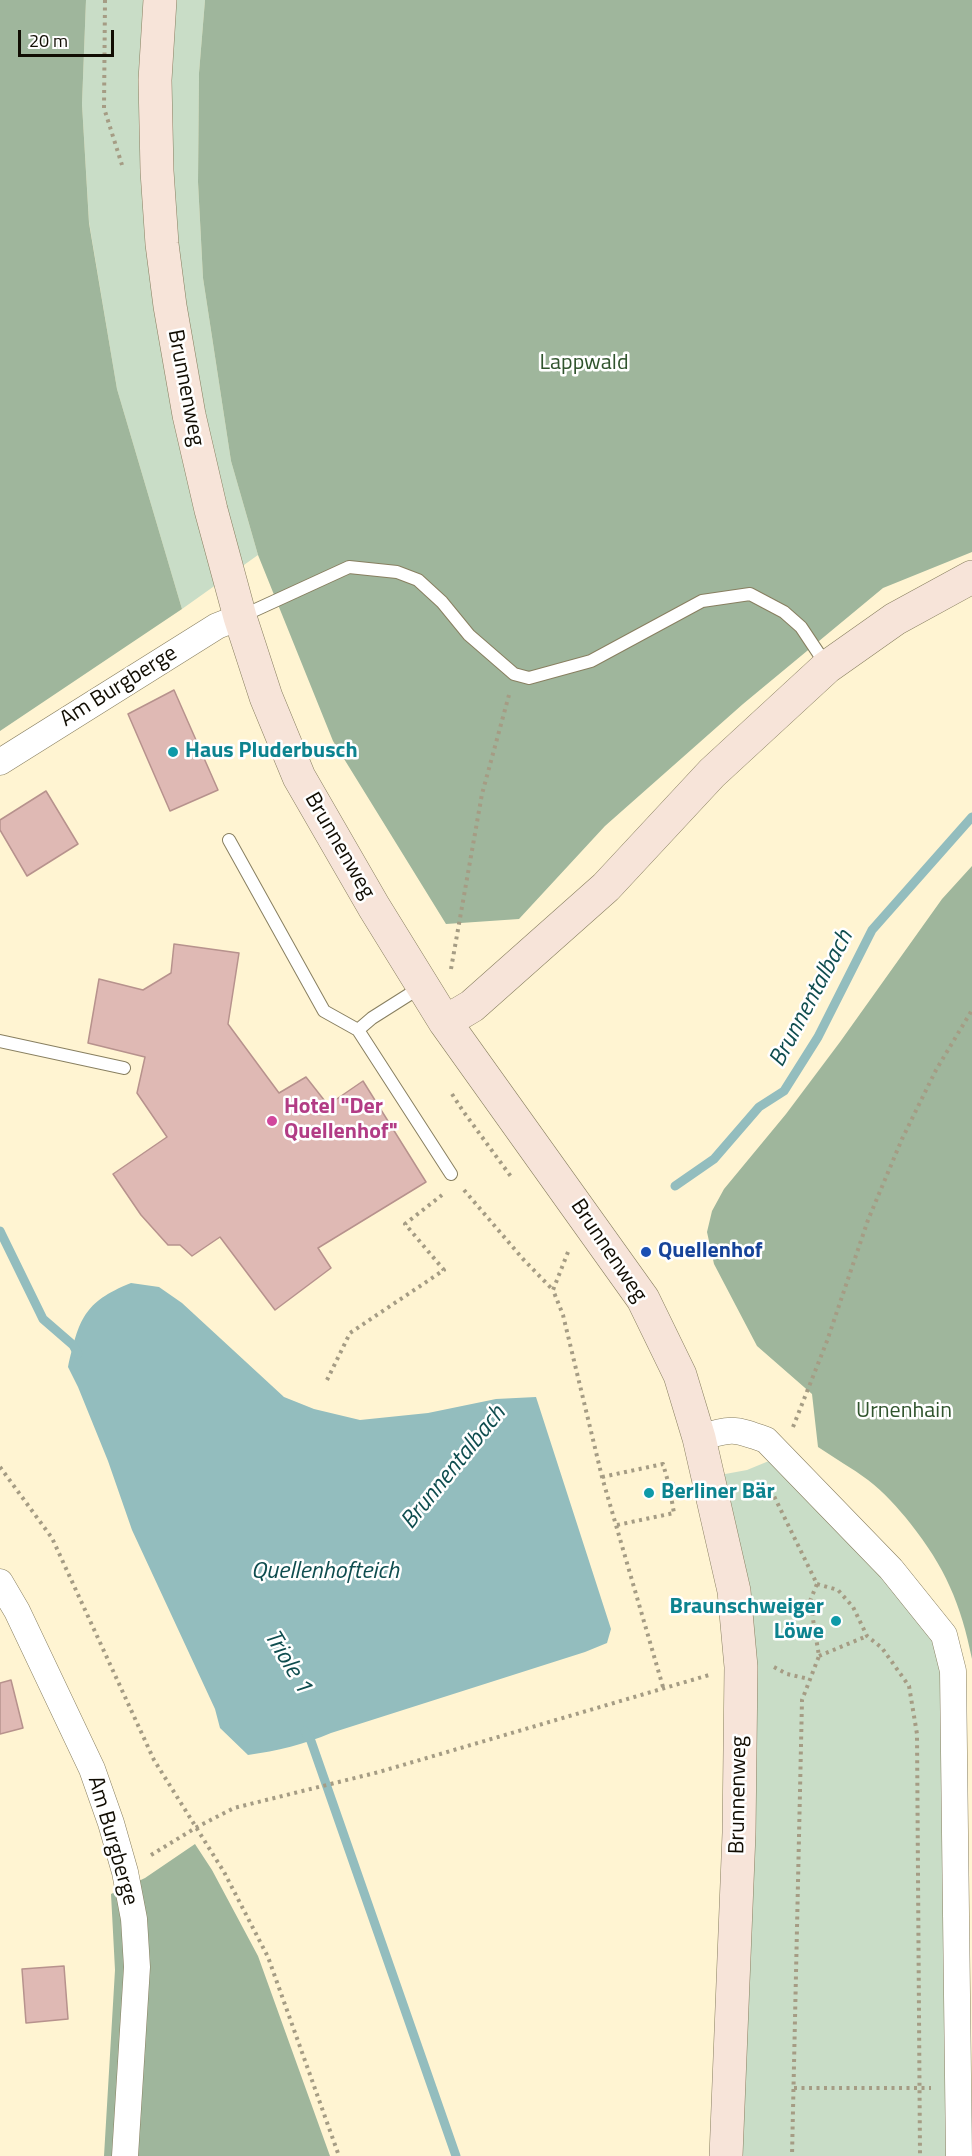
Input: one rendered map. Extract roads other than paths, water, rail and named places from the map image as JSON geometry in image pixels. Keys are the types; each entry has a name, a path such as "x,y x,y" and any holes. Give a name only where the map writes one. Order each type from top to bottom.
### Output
{"main road":[{"name":"Brunnenweg","path":"160,0 155,80 157,171 168,296 189,415 211,510 240,617 266,697 299,777 445,1022 643,1299 680,1375 699,1438 734,1591 741,1667 739,1833 726,2156"},
{"path":"445,1022 472,1006 606,887 712,773 827,667 895,619 972,577"}],"street":[{"name":"Am Burgberge","path":"0,762 216,626 240,617"},
{"path":"699,1438 729,1429 766,1440 891,1569 944,1635 952,1671 959,2156"},
{"name":"Am Burgberge","path":"0,1582 17,1611 92,1769 125,1872 134,1919 137,1967 124,2156"}],"lane":[{"path":"240,617 349,567 397,572 418,580 442,602 469,635 514,674 529,678 591,662 702,601 750,594 784,612 801,627 827,667"},
{"path":"230,840 324,1011 358,1030 454,1178"},
{"path":"358,1030 372,1018 423,986"},
{"path":"0,1041 124,1068"}],"water":[{"name":"Quellenhofteich","path":"131,1283 159,1287 182,1303 284,1397 314,1409 360,1420 428,1413 496,1399 536,1397 611,1629 607,1643 301,1744 248,1755 220,1728 215,1709 132,1530 108,1461 68,1367 80,1325 86,1314 102,1298"}],"waterway":[{"name":"Brunnentalbach","path":"675,1186 714,1159 759,1107 784,1091 818,1037 872,930 972,817"},
{"name":"Triole 1","path":"0,1231 43,1319 73,1345 78,1354"},
{"name":"Triole 1","path":"305,1731 311,1741 456,2156"}],"place":[{"name":"Haus Pluderbusch","path":"173,752"},
{"name":"Hotel \"Der Quellenhof\"","path":"272,1121"},
{"name":"Quellenhof","path":"646,1252"},
{"name":"Berliner Bär","path":"649,1493"},
{"name":"Braunschweiger Löwe","path":"836,1621"}],"park label":[{"name":"Lappwald","path":"584,364"},
{"name":"Urnenhain","path":"904,1412"}]}
